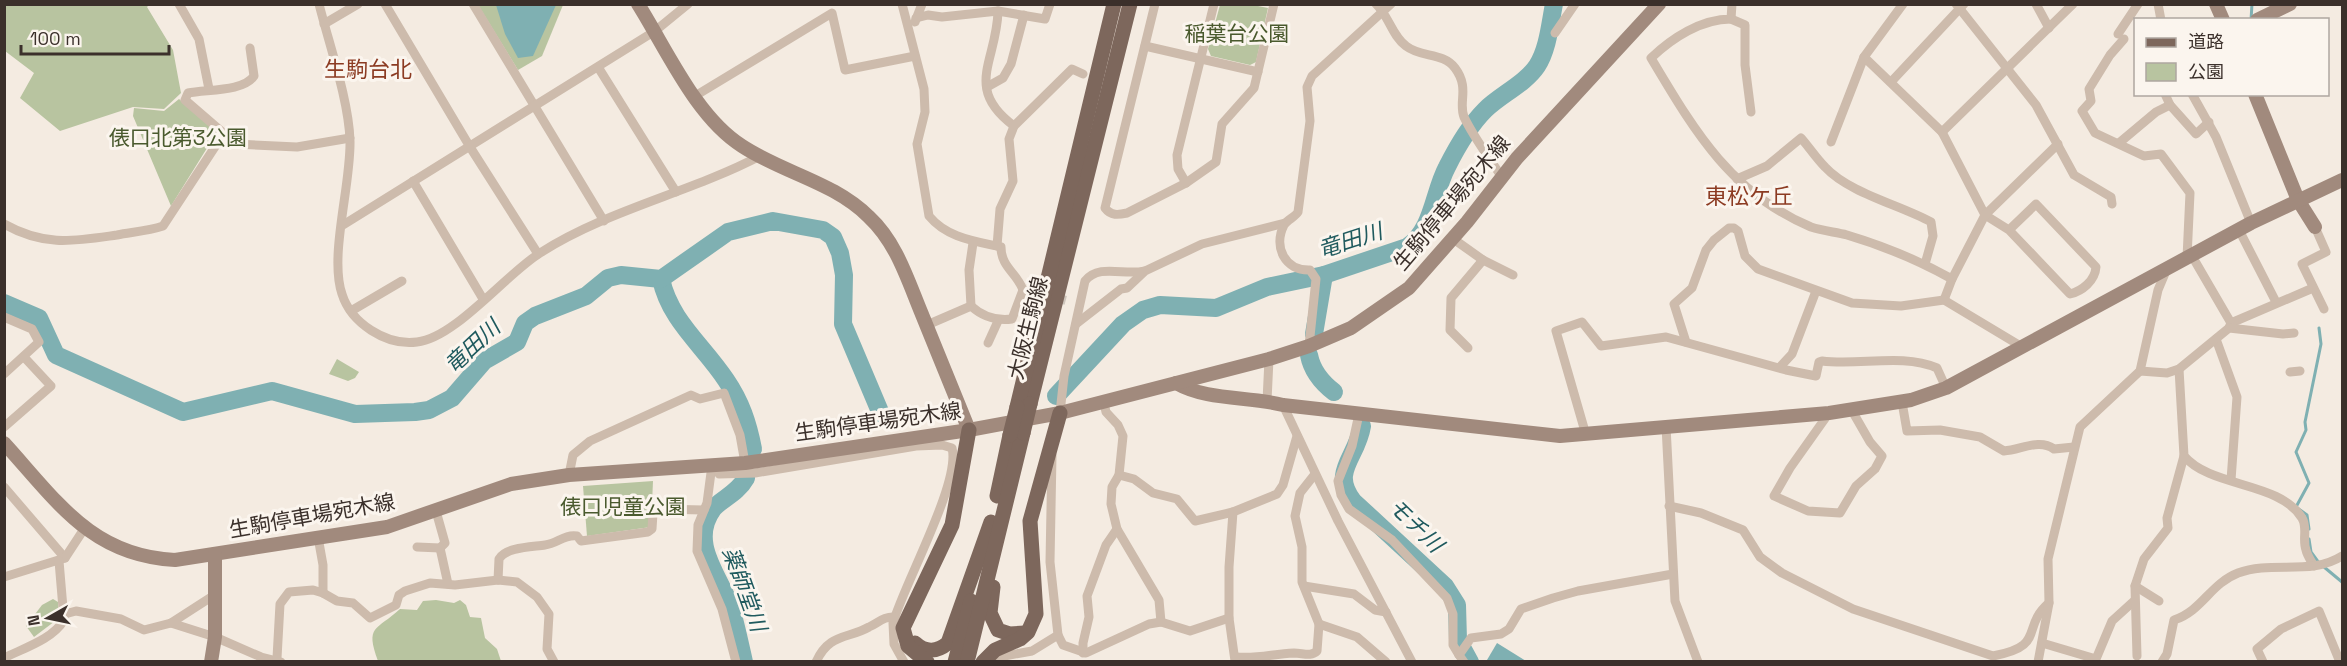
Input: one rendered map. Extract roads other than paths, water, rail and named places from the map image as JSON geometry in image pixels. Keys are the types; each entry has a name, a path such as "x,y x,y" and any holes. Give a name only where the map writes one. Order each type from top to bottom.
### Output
{"main road":[{"name":"大阪生駒線","path":"967,662 996,522 1114,4"},
{"name":"大阪生駒線","path":"1024,405 1130,4"},
{"path":"983,662 995,650 1020,639 1028,632 1036,614 1030,521 1060,413"},
{"path":"927,662 908,646 900,618 934,567 952,525 969,430"},
{"name":"大阪生駒線","path":"955,662 996,522"},
{"path":"900,618 913,641 925,651 941,649 948,643 996,522"},
{"path":"996,522 990,613 993,623 1003,633 1028,632"}],"street":[{"path":"179,4 199,39 208,89"},
{"path":"319,4 350,138 338,277 342,295 351,311 368,328 381,335 417,342 452,327 538,254 604,221 760,156"},
{"path":"324,24 358,4"},
{"path":"385,4 470,147 538,254"},
{"path":"473,4 604,221"},
{"path":"638,4 708,116 725,132 760,156 828,187 869,216 892,246 969,430"},
{"path":"343,225 656,31 688,4"},
{"path":"902,4 924,89 925,112 917,152 929,216 937,226 973,243 1001,247 1003,263 1018,276 1027,291 1012,319 998,321 979,313 971,306 969,270 973,243"},
{"path":"911,41 922,4"},
{"path":"916,18 928,15 942,17 999,11 1045,19 1050,4"},
{"path":"1155,4 1105,208 1109,213 1118,215 1127,213 1186,183 1216,162 1222,124 1254,88 1274,4"},
{"path":"1186,183 1178,169 1177,155 1214,4"},
{"path":"1555,33 1575,4"},
{"name":"生駒停車場宛木線","path":"4,443 69,517 84,529 118,548 140,556 175,560 387,527 511,484 569,475 716,470 745,463 969,430 1060,413 1176,384 1309,346 1351,328 1385,306 1427,269 1501,177 1659,4"},
{"path":"1731,19 1732,4"},
{"path":"1831,142 1864,57 1903,4"},
{"path":"2036,4 2049,28"},
{"path":"1942,132 2073,4"},
{"path":"2138,4 2089,89 2091,101 2082,111 2095,133 2144,156 2161,154 2190,193 2190,257 2230,326"},
{"path":"2216,4 2222,18"},
{"path":"2261,18 2289,4"},
{"path":"1891,82 1960,6 2036,105 2074,175 2111,197 2112,204"},
{"path":"1060,413 1064,376 1077,324 1079,304 1088,276 1106,270 1127,274 1145,271 1202,244 1293,219 1298,212 1311,121 1307,87 1312,76 1384,7 1404,45 1423,55 1444,58 1455,67 1464,88 1463,114 1501,177"},
{"path":"999,11 987,87 988,101 1014,126"},
{"path":"695,96 831,13 845,70 915,56"},
{"path":"987,87 1003,78 1011,64 1024,15"},
{"path":"1752,112 1745,65 1745,25 1731,19 1716,19 1668,42 1651,58 1697,134 1717,160 1737,179 1790,217 1815,228 1893,250 1952,279"},
{"path":"1145,46 1258,72"},
{"path":"250,48 254,76 250,81 234,87 188,93 185,100 236,144 275,148 350,138"},
{"path":"1864,57 1942,132 1985,215 2009,230 2070,294 2085,287 2096,270 2096,267 2036,204 2009,230"},
{"path":"598,67 676,192"},
{"path":"997,246 1000,209 1013,181 1009,139 1014,126 1072,69 1083,74"},
{"path":"2166,96 2170,105 2196,134 2209,122"},
{"path":"2194,96 2209,122 2245,227 2276,302"},
{"path":"2256,96 2298,200 2315,227 2326,252 2302,264 2324,309"},
{"path":"2119,143 2156,112 2170,105"},
{"path":"4,224 49,241 65,242 149,231 163,226 224,133"},
{"path":"1737,179 1767,166 1801,138 1863,192 1906,208 1931,222 1933,236 1925,264"},
{"path":"1944,300 1952,279 1985,215 2058,144"},
{"path":"2298,200 2305,189 2343,171"},
{"path":"1176,384 1190,391 1267,400 1283,405 1543,436 1586,435 1829,412 1902,402 1946,387 2024,348 2245,227 2343,180"},
{"path":"413,181 483,299"},
{"path":"1285,223 1279,245 1284,257 1295,268 1310,270 1316,279 1309,346"},
{"path":"1686,342 1674,304 1692,288 1706,250 1729,228 1738,231 1745,256 1750,264 1816,291 1852,303 1901,306 1944,300 2024,348"},
{"path":"1452,238 1483,260 1513,274"},
{"path":"1468,348 1450,330 1451,298 1483,260"},
{"path":"1077,324 1127,288 1145,271"},
{"path":"2038,662 2049,603 2048,559 2080,427 2140,372 2152,310 2166,271"},
{"path":"351,311 402,281"},
{"path":"2140,372 2167,373 2179,369 2230,326 2276,302 2313,288"},
{"path":"1780,367 1792,354 1816,291"},
{"path":"1068,302 1079,304"},
{"path":"927,325 971,306"},
{"path":"4,317 32,329 39,342 4,374"},
{"path":"988,343 998,321"},
{"path":"1586,435 1556,329 1584,322 1601,346 1666,337 1816,376 1819,362 1822,361 1890,361 1930,365 1937,368 1946,387"},
{"path":"2230,326 2283,334 2294,333"},
{"path":"2216,339 2237,398 2231,480"},
{"path":"4,427 51,386 24,357"},
{"path":"1267,400 1269,359"},
{"path":"2138,656 2135,586 2144,559 2168,528 2167,518 2184,456 2179,369"},
{"path":"569,475 573,455 590,441 691,395 700,399 724,393 740,435 745,463"},
{"path":"1902,402 1907,431 1940,430 1980,437 2004,451 2035,444 2048,445 2054,449 2074,447"},
{"path":"1104,403 1106,412 1118,425 1123,436 1119,476 1112,487 1111,504 1117,529 1160,600 1161,622"},
{"path":"1283,405 1315,474 1411,661"},
{"path":"1829,412 1790,468 1774,496 1808,511 1840,513 1856,486 1875,468 1882,456 1870,442 1851,409"},
{"path":"1359,414 1352,446 1338,481 1341,495 1349,508 1392,540 1447,597 1453,614 1453,645 1462,654 1475,637 1484,638 1501,634 1509,629 1521,609 1578,591 1673,574"},
{"path":"1666,426 1675,601 1698,662"},
{"path":"1119,476 1134,479 1153,493 1177,499 1195,521 1233,512 1277,494 1283,485 1297,436"},
{"path":"1052,442 1053,499 1050,562 1058,635 1063,645 1087,656"},
{"path":"736,662 722,609 697,551 698,525 716,470 755,474 916,446 942,445 952,448 953,454 946,491 900,618 894,644 904,662"},
{"path":"2184,456 2202,470 2272,495 2300,514 2305,524 2306,549 2314,566"},
{"path":"1233,512 1229,618 1235,659 1250,660 1271,654 1312,655 1317,651 1319,624 1304,586 1300,560 1302,547 1295,510 1300,493 1315,474"},
{"path":"4,487 62,559"},
{"path":"1670,506 1701,513 1743,530 1760,557 1782,573 1853,609 1994,656 2013,653 2026,645 2041,610 2049,603"},
{"path":"498,580 499,559 505,553 535,545 546,545 567,536 577,536 581,541 648,532 652,529 655,511 666,508 704,510"},
{"path":"417,547 440,548 446,543 436,511"},
{"path":"1214,516 1232,529"},
{"path":"4,658 52,633 60,626 65,614 60,588 62,559 84,529"},
{"path":"1087,656 1089,617 1087,596 1106,545 1117,529"},
{"path":"318,537 323,565 323,593"},
{"path":"440,548 448,584"},
{"path":"211,662 215,637 215,554"},
{"path":"2162,662 2167,654 2174,620 2188,616 2200,606 2203,597 2219,582 2240,572 2314,566 2343,556"},
{"path":"4,577 62,559"},
{"path":"171,623 215,637 261,657 279,660 282,599 293,591 313,590 337,601 353,603 370,618 396,605 399,595 405,591 430,583 498,580 517,582 543,604 549,614 547,650 554,662"},
{"path":"1304,586 1354,594 1375,610 1386,612"},
{"path":"2135,586 2159,601"},
{"path":"65,614 76,611 122,620 144,630 171,623 216,594"},
{"path":"2042,643 2097,659 2112,621 2134,601"},
{"path":"2264,662 2257,649 2281,629 2319,611 2340,662"},
{"path":"816,662 826,646 847,634 867,629 887,616 900,618"},
{"path":"1087,656 1139,628 1161,622 1190,631 1229,618"},
{"path":"1319,624 1358,637 1386,662"},
{"path":"992,662 1010,654 1032,651 1058,635"}],"water":[{"path":"496,5 556,5 533,56 518,58 505,34"},
{"path":"1497,643 1526,661 1487,660"}],"waterway":[{"name":"竜田川","path":"1056,396 1123,324 1143,310 1160,305 1216,308 1267,287 1324,275 1407,247 1416,240 1427,221 1442,177 1459,144 1479,116 1526,78 1537,66 1546,44 1554,4"},
{"path":"2251,18 2252,4"},
{"name":"竜田川","path":"4,303 39,318 56,355 183,412 272,391 355,414 415,412 429,410 452,398 484,361 517,342 525,323 535,316 586,296 608,278 621,275 661,279 728,232 773,221 823,230 833,237 840,253 844,275 843,324 881,414"},
{"name":"モチ川","path":"1314,334 1324,275"},
{"name":"薬師堂川","path":"661,279 665,294 679,320 717,367 736,396 753,449"},
{"path":"2309,529 2307,515 2296,507 2309,483 2296,452 2306,430 2305,422 2321,344 2319,328"},
{"name":"モチ川","path":"1309,355 1318,376 1334,392"},
{"name":"モチ川","path":"1362,426 1344,473 1347,490 1353,501 1445,586 1457,605 1458,640 1470,662"},
{"name":"薬師堂川","path":"744,662 731,608 708,559 704,534 706,522 713,509 738,488 746,478"},
{"path":"2309,539 2311,552 2319,563"},
{"path":"2324,567 2342,582"}],"tunnel":[{"path":"1031,291 1068,301"}],"district":[{"name":"生駒台北","path":"368,69"},
{"name":"東松ケ丘","path":"1749,196"}],"park label":[{"name":"稲葉台公園","path":"1237,34"},
{"name":"俵口北第3公園","path":"178,138"},
{"name":"俵口児童公園","path":"623,507"}]}
